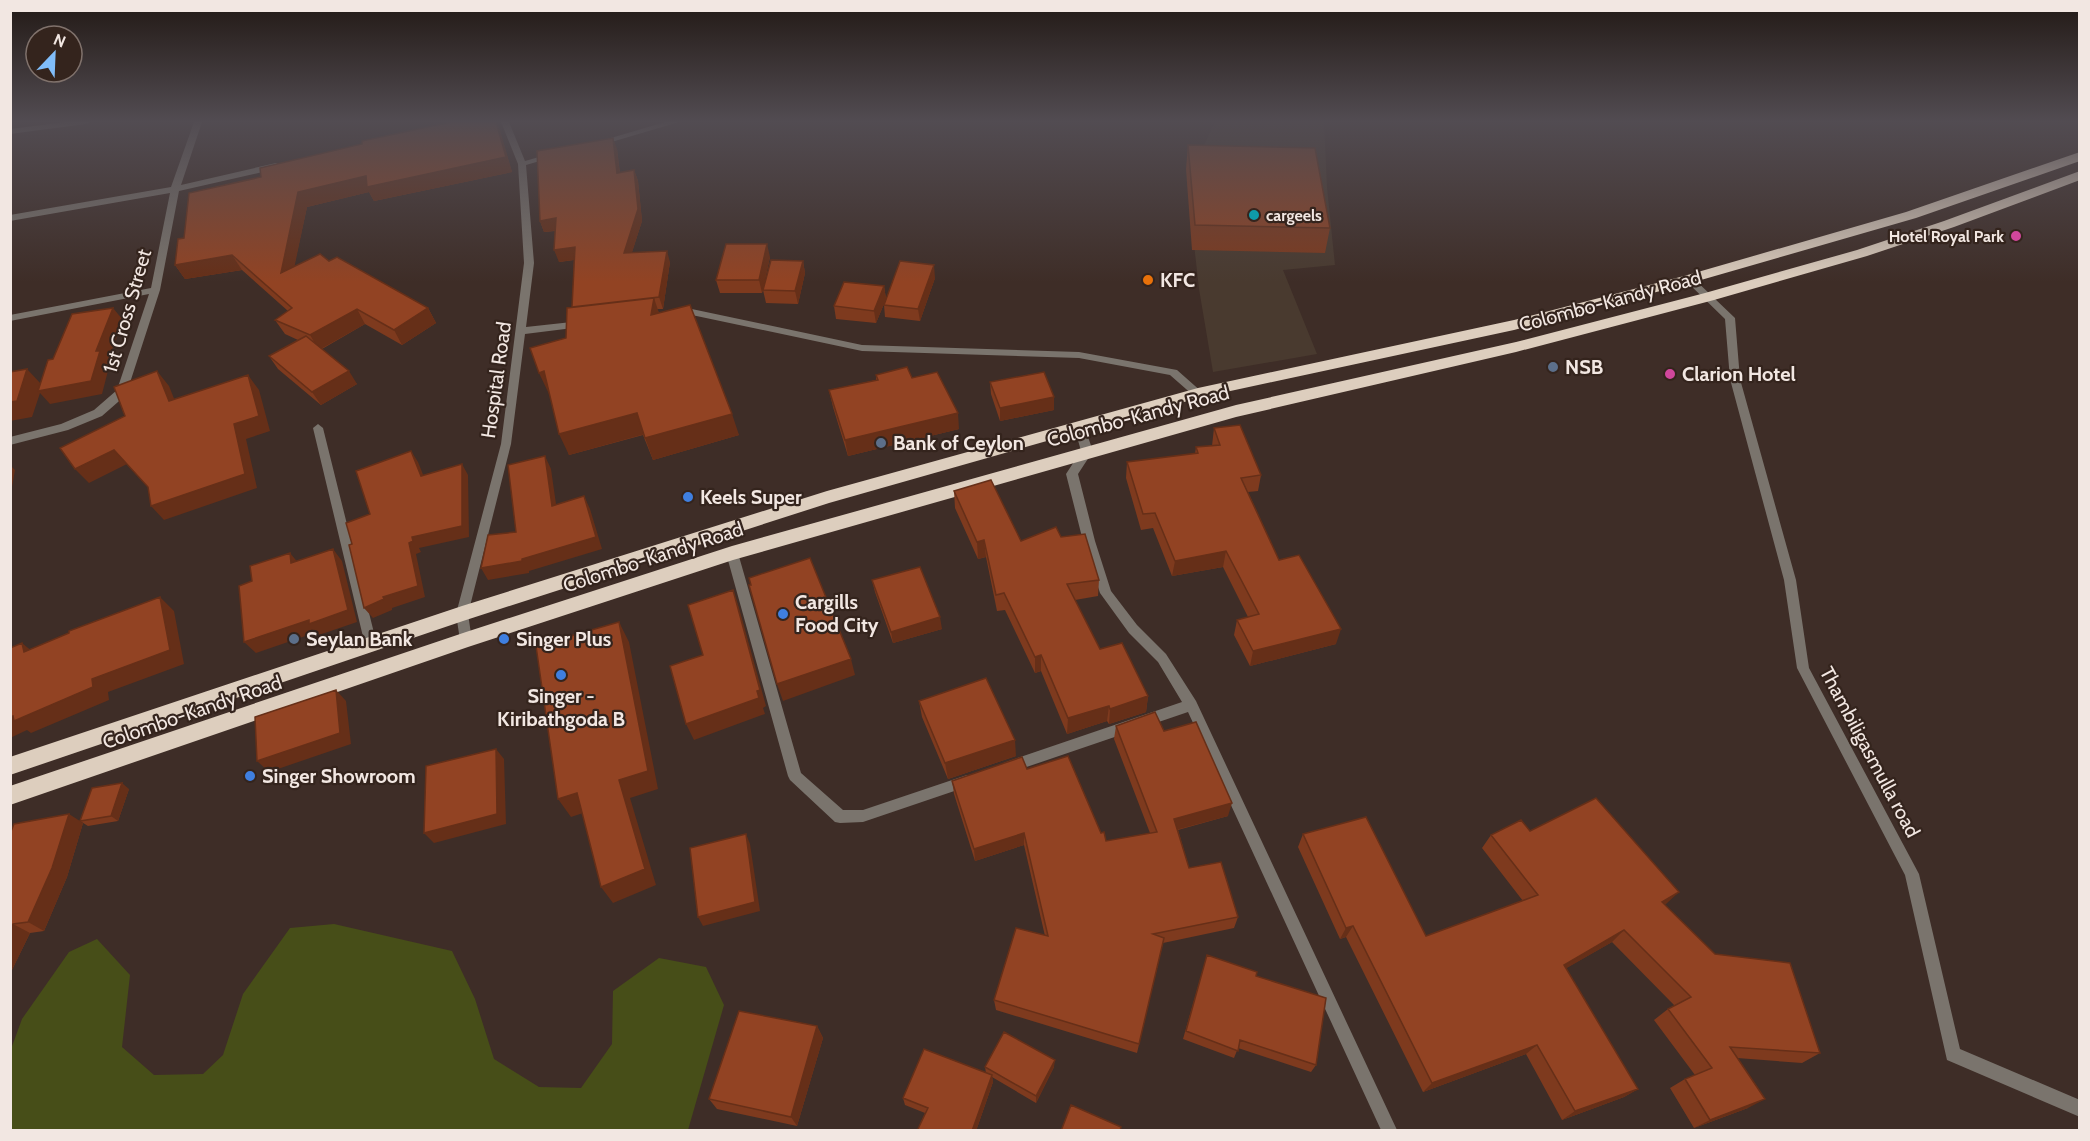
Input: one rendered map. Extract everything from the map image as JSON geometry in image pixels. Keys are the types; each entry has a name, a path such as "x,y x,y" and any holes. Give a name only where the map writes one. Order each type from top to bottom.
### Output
{"highway":[{"name":"Colombo-Kandy Road","path":"10,766 462,614 827,497 1198,393 1514,326 1689,279 1911,215 2024,175"},
{"name":"Colombo-Kandy Road","path":"10,796 466,640 732,553 1087,451 1236,411 1516,347 1709,297 1862,253 1949,224 2078,175"}],"street":[{"name":"1st Cross Street","path":"10,441 64,427 98,413 122,392 155,290 180,175"},
{"path":"10,218 175,189 236,175"},
{"name":"Hospital Road","path":"466,640 462,614 506,444 521,331 529,263 523,175"},
{"name":"Thambiligasmulla road","path":"1689,279 1730,318 1735,379 1790,580 1803,668 1912,874 1953,1054 2079,1109"},
{"path":"10,318 155,290"},
{"path":"664,314 687,311 862,348 1079,355 1173,372 1198,393"},
{"path":"521,331 592,322"},
{"path":"1079,426 1087,451 1072,474 1089,541 1106,593 1133,629 1162,658 1191,705 1389,1131"},
{"path":"318,428 371,645"},
{"path":"732,553 795,776 840,817 863,816 976,778"},
{"path":"999,770 1191,705"}],"shaded area":[{"path":"1190,175 1326,175 1335,265 1283,270 1317,354 1213,372 1199,289 1187,181"}],"green space":[{"path":"334,924 452,951 475,999 494,1059 539,1087 581,1088 612,1044 613,991 659,958 706,967 724,1005 688,1130 11,1130 11,1049 22,1019 69,952 97,939 130,975 122,1047 154,1075 203,1074 223,1055 243,994 290,928"}],"building":[{"path":"421,175 367,187 366,176 298,192 281,273 320,254 329,261 337,257 428,308 394,330 357,309 310,335 275,320 292,308 232,255 175,265 178,239 184,238 189,193 261,177"},
{"path":"538,175 635,175 638,209 624,253 667,251 659,297 572,307 575,247 554,250 556,218 540,221"},
{"name":"cargeels","path":"1191,175 1320,175 1330,228 1195,225"},
{"path":"726,244 767,244 759,280 716,280"},
{"path":"771,260 803,261 795,291 763,290"},
{"path":"900,261 934,265 918,309 884,305"},
{"path":"844,282 884,286 874,311 834,306"},
{"path":"654,298 651,315 690,305 732,414 645,438 637,413 559,434 544,371 539,373 530,348 566,338 567,308"},
{"path":"113,308 96,351 100,351 91,381 38,391 48,360 53,359 72,314"},
{"path":"306,336 349,371 312,392 269,356"},
{"path":"907,367 912,378 937,372 958,413 845,440 829,390 878,380 876,375"},
{"path":"27,369 17,401 10,402 10,372"},
{"path":"157,371 169,401 248,375 259,416 234,424 245,474 151,506 148,487 114,450 75,469 60,448 125,416 114,387"},
{"path":"1044,372 1054,397 1000,408 990,382"},
{"path":"1240,425 1261,475 1241,478 1279,560 1299,555 1341,629 1253,651 1237,620 1259,614 1226,551 1175,561 1155,513 1143,514 1127,462 1198,453 1196,447 1220,445 1214,428"},
{"path":"411,451 421,476 462,464 462,526 412,537 413,541 409,543 418,586 383,597 384,599 364,608 346,523 370,514 356,471"},
{"path":"545,456 552,506 584,496 596,537 522,559 522,561 481,568 488,535 516,532 508,465"},
{"path":"991,480 1021,541 1056,527 1061,537 1085,534 1099,580 1067,584 1100,649 1122,643 1148,696 1110,709 1109,706 1068,718 1041,655 1035,657 1004,593 996,595 984,540 977,542 954,491"},
{"path":"333,549 348,610 309,624 309,620 244,642 239,586 252,581 250,566 290,553 291,563"},
{"path":"810,558 851,659 777,684 749,578"},
{"path":"920,567 940,617 891,632 872,580"},
{"path":"733,590 760,690 757,691 759,698 686,724 670,666 703,655 688,605"},
{"path":"160,597 170,650 92,679 93,687 14,721 13,716 10,717 10,648 22,643 24,652 69,633 69,631"},
{"path":"619,622 648,771 619,780 645,869 601,887 577,793 558,799 536,646"},
{"path":"986,678 1015,740 945,763 919,701"},
{"path":"336,690 340,733 257,761 255,717"},
{"path":"1155,712 1164,731 1196,722 1232,803 1174,819 1189,868 1221,862 1238,917 1153,934 1164,938 1139,1044 994,1000 1016,928 1048,936 1024,833 974,849 952,781 1022,757 1027,769 1068,756 1101,833 1104,832 1106,841 1157,832 1116,726"},
{"path":"496,749 497,814 424,833 426,766"},
{"path":"122,783 111,816 80,821 92,788"},
{"path":"1596,798 1679,892 1662,902 1715,954 1790,963 1820,1053 1730,1047 1765,1099 1710,1120 1685,1079 1712,1068 1668,1009 1691,997 1624,930 1564,965 1638,1089 1575,1111 1537,1045 1432,1083 1353,926 1346,928 1303,834 1366,817 1426,936 1538,895 1491,835 1521,820 1530,831"},
{"path":"69,814 52,868 28,922 13,924 10,930 10,834 14,824"},
{"path":"746,834 755,902 698,917 690,848"},
{"path":"1207,955 1257,972 1256,976 1326,998 1316,1065 1240,1040 1238,1051 1186,1031"},
{"path":"739,1011 817,1026 791,1117 709,1099"},
{"path":"1004,1032 1055,1060 1036,1096 985,1067"},
{"path":"924,1049 992,1075 972,1131 917,1131 928,1108 903,1098"},
{"path":"1071,1105 1121,1127 1120,1131 1061,1131"}],"place":[{"name":"cargeels","path":"1254,215"},
{"name":"Hotel Royal Park","path":"2016,236"},
{"name":"KFC","path":"1148,280"},
{"name":"NSB","path":"1553,367"},
{"name":"Clarion Hotel","path":"1670,374"},
{"name":"Bank of Ceylon","path":"881,443"},
{"name":"Keels Super","path":"688,497"},
{"name":"Cargills Food City","path":"783,614"},
{"name":"Seylan Bank","path":"294,639"},
{"name":"Singer Plus","path":"504,639"},
{"name":"Singer - Kiribathgoda B","path":"561,675"},
{"name":"Singer Showroom","path":"250,776"}]}
